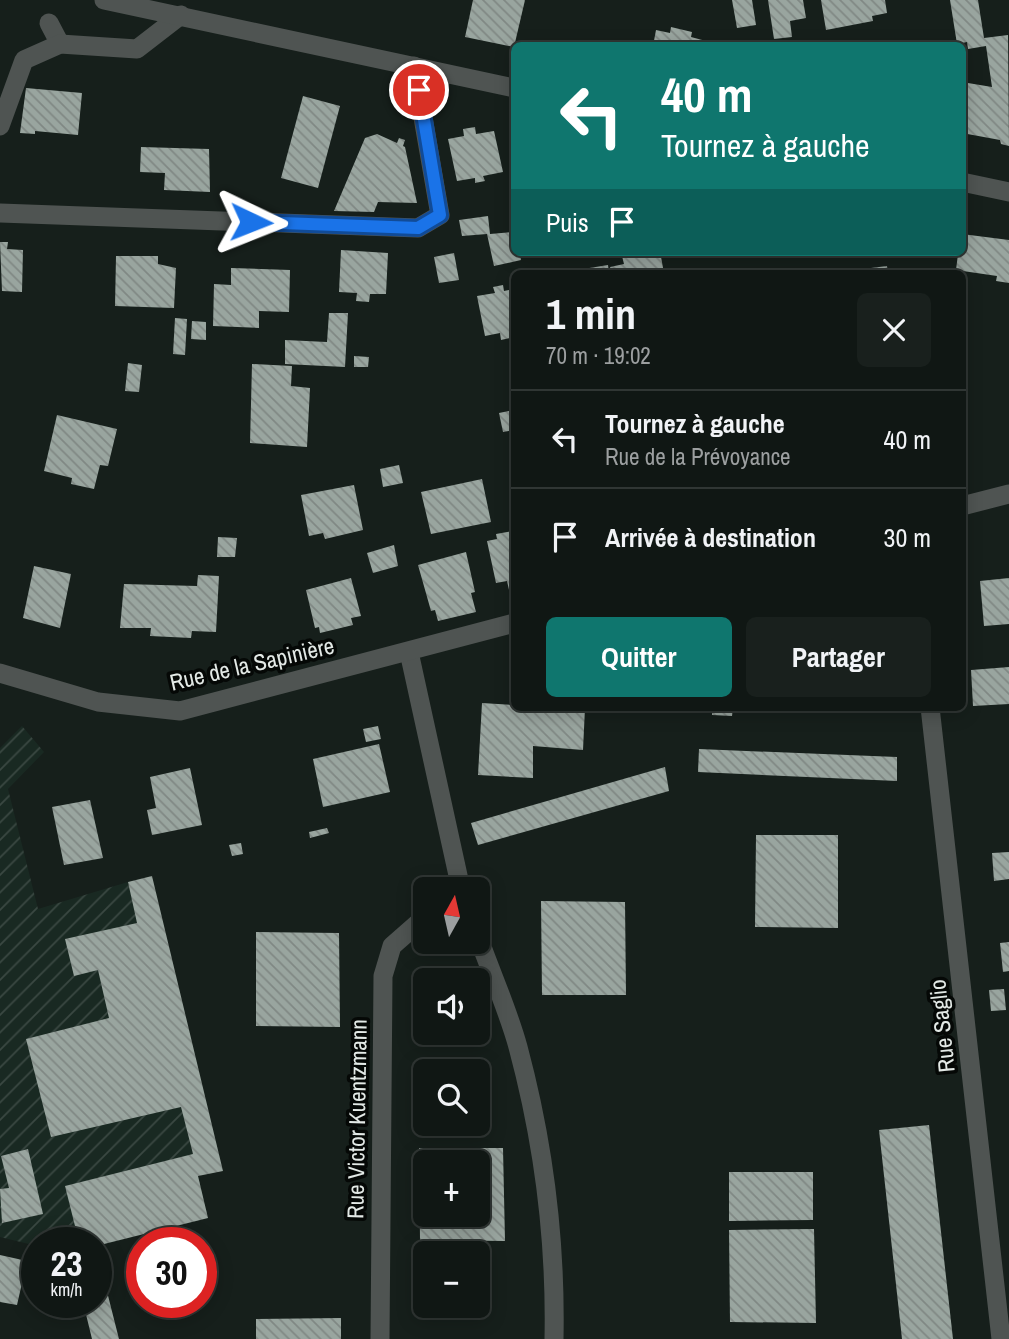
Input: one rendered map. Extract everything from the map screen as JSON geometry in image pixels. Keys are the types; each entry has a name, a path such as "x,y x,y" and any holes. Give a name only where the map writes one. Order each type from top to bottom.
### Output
{"street":[{"path":"104,0 511,87"},
{"path":"0,126 24,60 60,44 137,49 181,15"},
{"path":"49,23 60,44"},
{"path":"0,213 418,228 440,215 414,66"},
{"path":"966,183 1009,192"},
{"path":"966,505 1009,494"},
{"name":"Rue de la Sapinière","path":"0,673 98,702 180,711 511,624"},
{"path":"409,652 458,877"},
{"name":"Rue Saglio","path":"930,711 1001,1339"},
{"name":"Rue Victor Kuentzmann","path":"380,1339 383,976 393,946 413,928"},
{"path":"485,954 518,1045 543,1156 555,1269 554,1339"}],"shaded area":[{"path":"22,726 44,752 8,789 38,909 128,882 208,1218 172,1227 126,1227 126,1238 112,1242 112,1227 21,1227 21,1242 0,1237 0,748"}],"building":[{"path":"473,0 525,0 515,42 511,42 511,46 465,37"},
{"path":"732,0 752,0 756,25 737,28"},
{"path":"768,0 803,0 806,18 790,21 792,37 774,39"},
{"path":"821,0 885,0 887,13 872,16 873,21 826,30"},
{"path":"950,0 978,0 984,38 1008,35 1009,146 1001,144 1000,140 966,134 966,83 992,87 986,46 968,49 967,42 957,42"},
{"path":"671,27 692,32 691,37 706,42 654,42 656,30 670,33"},
{"path":"26,88 82,93 78,135 35,131 35,134 20,133"},
{"path":"303,96 340,106 318,188 281,178"},
{"path":"475,127 476,134 494,131 503,172 483,176 485,181 475,183 475,178 457,181 448,139 464,136 463,129"},
{"path":"377,134 397,143 399,138 405,140 403,146 417,203 378,202 374,212 334,211 365,138"},
{"path":"141,147 209,149 210,192 164,190 165,173 140,172"},
{"path":"488,216 490,234 511,232 511,256 520,256 521,260 494,266 487,234 462,236 459,220"},
{"path":"966,235 1009,240 1009,283 996,281 997,276 956,270 958,256 966,256"},
{"path":"0,242 8,242 7,249 23,250 22,292 2,291"},
{"path":"341,250 388,253 386,294 370,294 369,302 356,301 357,293 339,292"},
{"path":"454,253 459,280 439,283 434,257"},
{"path":"116,256 158,256 158,264 176,268 174,308 115,306"},
{"path":"622,256 666,256 661,257 663,270 611,270 610,267 624,264"},
{"path":"608,265 609,270 577,270"},
{"path":"887,266 888,270 871,270"},
{"path":"231,268 290,270 289,312 259,311 259,328 213,326 214,284 231,285"},
{"path":"786,269 786,270 720,270"},
{"path":"503,285 504,291 511,290 511,338 501,340 500,333 485,336 477,296 495,293 493,287"},
{"path":"329,313 348,313 345,367 285,364 285,340 327,342"},
{"path":"175,318 187,319 185,355 173,354"},
{"path":"192,321 206,322 206,340 191,339"},
{"path":"354,356 369,357 368,367 354,367"},
{"path":"128,363 142,365 139,392 125,391"},
{"path":"252,364 292,366 291,386 310,388 307,447 250,443"},
{"path":"511,411 511,431 503,432 499,413"},
{"path":"57,415 117,429 108,466 100,465 94,489 71,484 72,478 44,471"},
{"path":"399,465 403,483 383,487 380,469"},
{"path":"482,479 491,522 431,534 421,492"},
{"path":"354,485 363,530 325,539 323,533 309,536 301,495"},
{"path":"511,531 511,599 507,581 496,583 487,541 497,539 496,534"},
{"path":"218,537 237,538 235,557 217,557"},
{"path":"394,545 398,566 373,573 367,553"},
{"path":"466,552 475,592 471,593 476,612 438,621 435,610 431,611 418,565"},
{"path":"34,566 71,574 60,628 23,618"},
{"path":"198,575 219,576 216,632 192,631 191,638 150,636 151,628 120,628 124,584 197,586"},
{"path":"351,578 361,616 351,618 353,625 320,633 319,627 315,628 306,590"},
{"path":"1009,578 1009,624 984,626 980,581"},
{"path":"1009,667 1009,704 973,706 971,670"},
{"path":"482,703 511,705 511,711 585,711 583,750 533,746 533,778 478,775"},
{"path":"712,711 733,711 732,716 712,715"},
{"path":"378,726 381,739 366,742 363,729"},
{"path":"379,744 390,792 323,807 313,759"},
{"path":"699,749 897,757 897,781 698,772"},
{"path":"665,767 669,791 478,845 471,823"},
{"path":"190,768 202,825 152,835 147,810 156,808 150,777"},
{"path":"90,800 103,858 64,865 52,807"},
{"path":"327,828 329,833 310,838 309,832"},
{"path":"756,835 838,835 838,928 755,927"},
{"path":"241,843 243,854 232,856 229,845"},
{"path":"1009,852 1009,879 994,881 992,853"},
{"path":"152,876 223,1171 198,1176 208,1218 172,1227 126,1227 126,1238 112,1242 112,1227 75,1227 65,1186 193,1154 181,1107 51,1137 26,1039 109,1018 98,970 74,976 65,939 137,923 128,882"},
{"path":"541,901 625,902 626,995 542,995"},
{"path":"256,932 339,933 340,1027 256,1026"},
{"path":"1009,942 1009,971 1003,972 1000,943"},
{"path":"1004,989 1006,1010 991,1011 989,990"},
{"path":"929,1125 953,1339 902,1339 879,1130"},
{"path":"419,1148 503,1148 505,1241 420,1240 420,1227 490,1227 490,1150"},
{"path":"28,1149 43,1214 2,1223 0,1189 9,1188 1,1156"},
{"path":"729,1172 813,1172 813,1220 729,1221"},
{"path":"814,1229 816,1323 730,1322 729,1230"},
{"path":"0,1255 21,1260 21,1287 17,1305 0,1302"},
{"path":"112,1311 119,1339 92,1339 87,1318 112,1318"},
{"path":"341,1318 341,1339 256,1339 256,1319"}],"route":[{"path":"251,222 418,228 440,215 419,90"}]}
